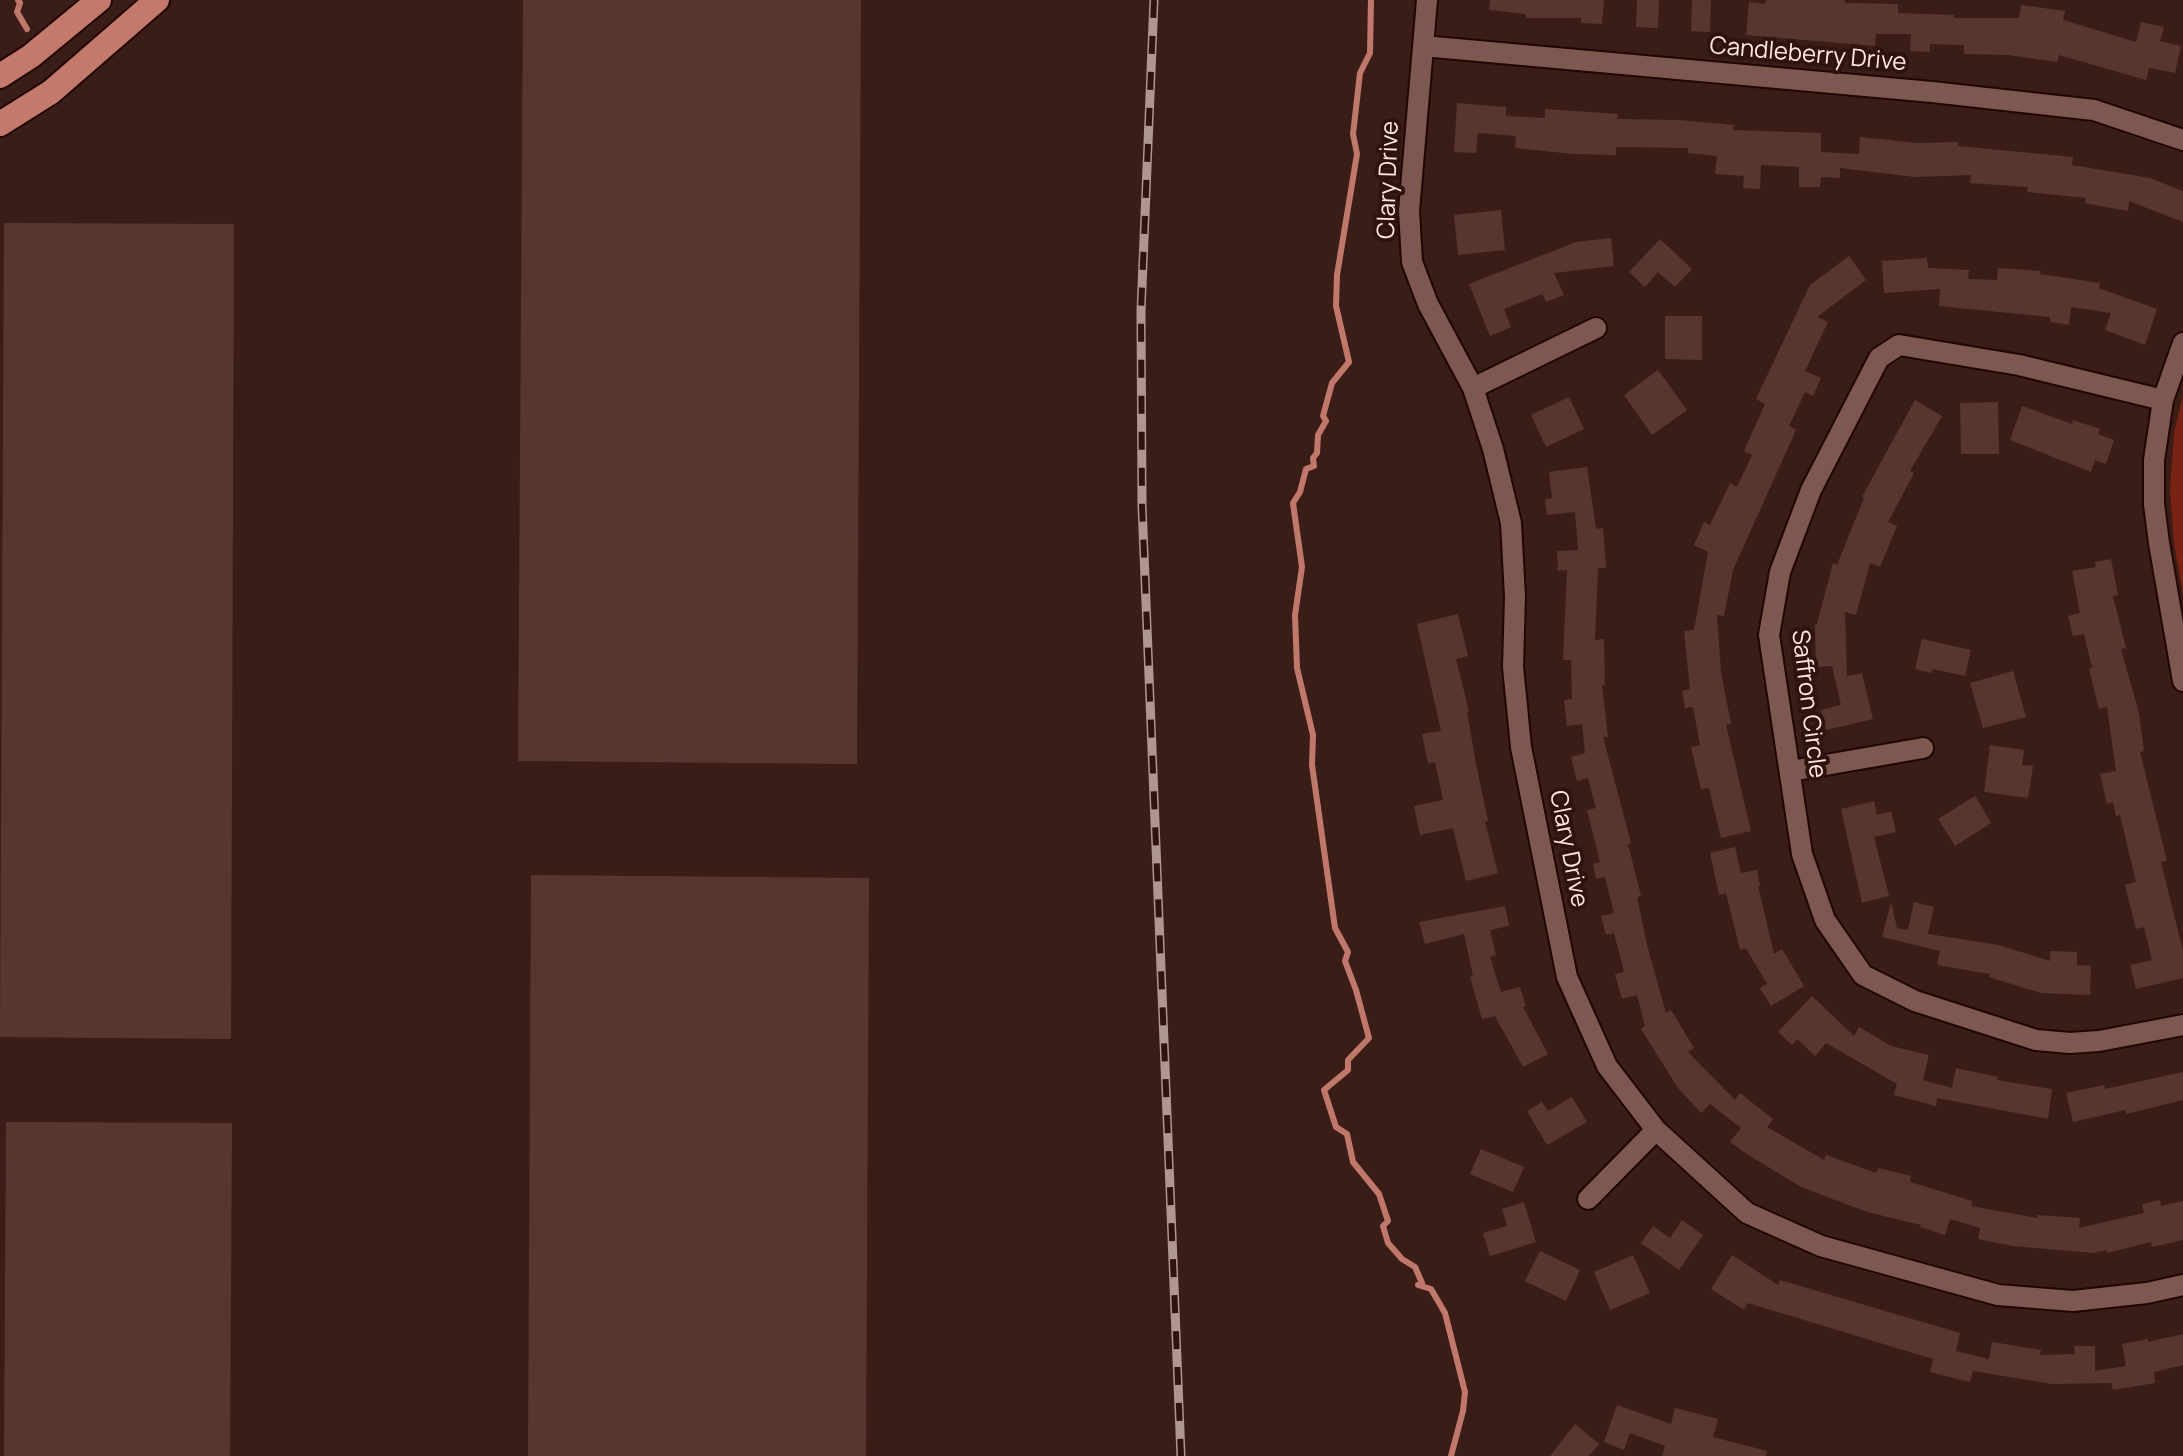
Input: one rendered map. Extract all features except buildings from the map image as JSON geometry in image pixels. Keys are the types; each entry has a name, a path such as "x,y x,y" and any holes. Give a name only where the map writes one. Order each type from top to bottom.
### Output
{"main road":[{"path":"0,76 31,56 99,0"},
{"path":"0,124 51,92 157,0"}],"street":[{"name":"Clary Drive","path":"1427,0 1409,211 1412,262 1428,304 1473,388 1493,449 1511,523 1515,597 1513,667 1521,747 1567,977 1607,1066 1656,1130 1747,1213 1821,1246 1998,1295 2073,1301 2147,1293 2183,1285"},
{"name":"Candleberry Drive","path":"1423,46 1932,92 2094,110 2183,140"},
{"path":"1473,388 1596,328"},
{"path":"2183,343 2163,400 2154,460 2154,504 2163,574 2183,681"},
{"name":"Saffron Circle","path":"2163,400 2019,365 1899,345 1879,358 1823,464 1780,572 1769,635 1802,854 1825,920 1863,975 1915,1001 2036,1040 2070,1043 2099,1041 2183,1025"},
{"path":"1791,771 1923,748"},
{"path":"1588,1199 1656,1130"}],"shaded area":[{"path":"2183,395 2183,594 2174,544 2170,489 2174,433"}],"waterway":[{"path":"18,0 17,12 27,29"},
{"path":"1371,0 1370,53 1360,73 1353,134 1357,154 1337,275 1336,306 1349,362 1332,383 1323,416 1326,421 1318,435 1317,453 1313,458 1314,466 1306,469 1300,492 1293,503 1302,567 1295,615 1297,668 1313,735 1312,765 1335,928 1348,952 1345,961 1369,1038 1348,1060 1348,1070 1324,1090 1336,1127 1347,1134 1353,1162 1379,1194 1388,1221 1383,1226 1388,1243 1402,1259 1415,1267 1422,1283 1418,1285 1431,1289 1445,1313 1465,1392 1451,1456"}],"railway":[{"path":"1154,0 1141,311 1142,505 1181,1456"}]}
